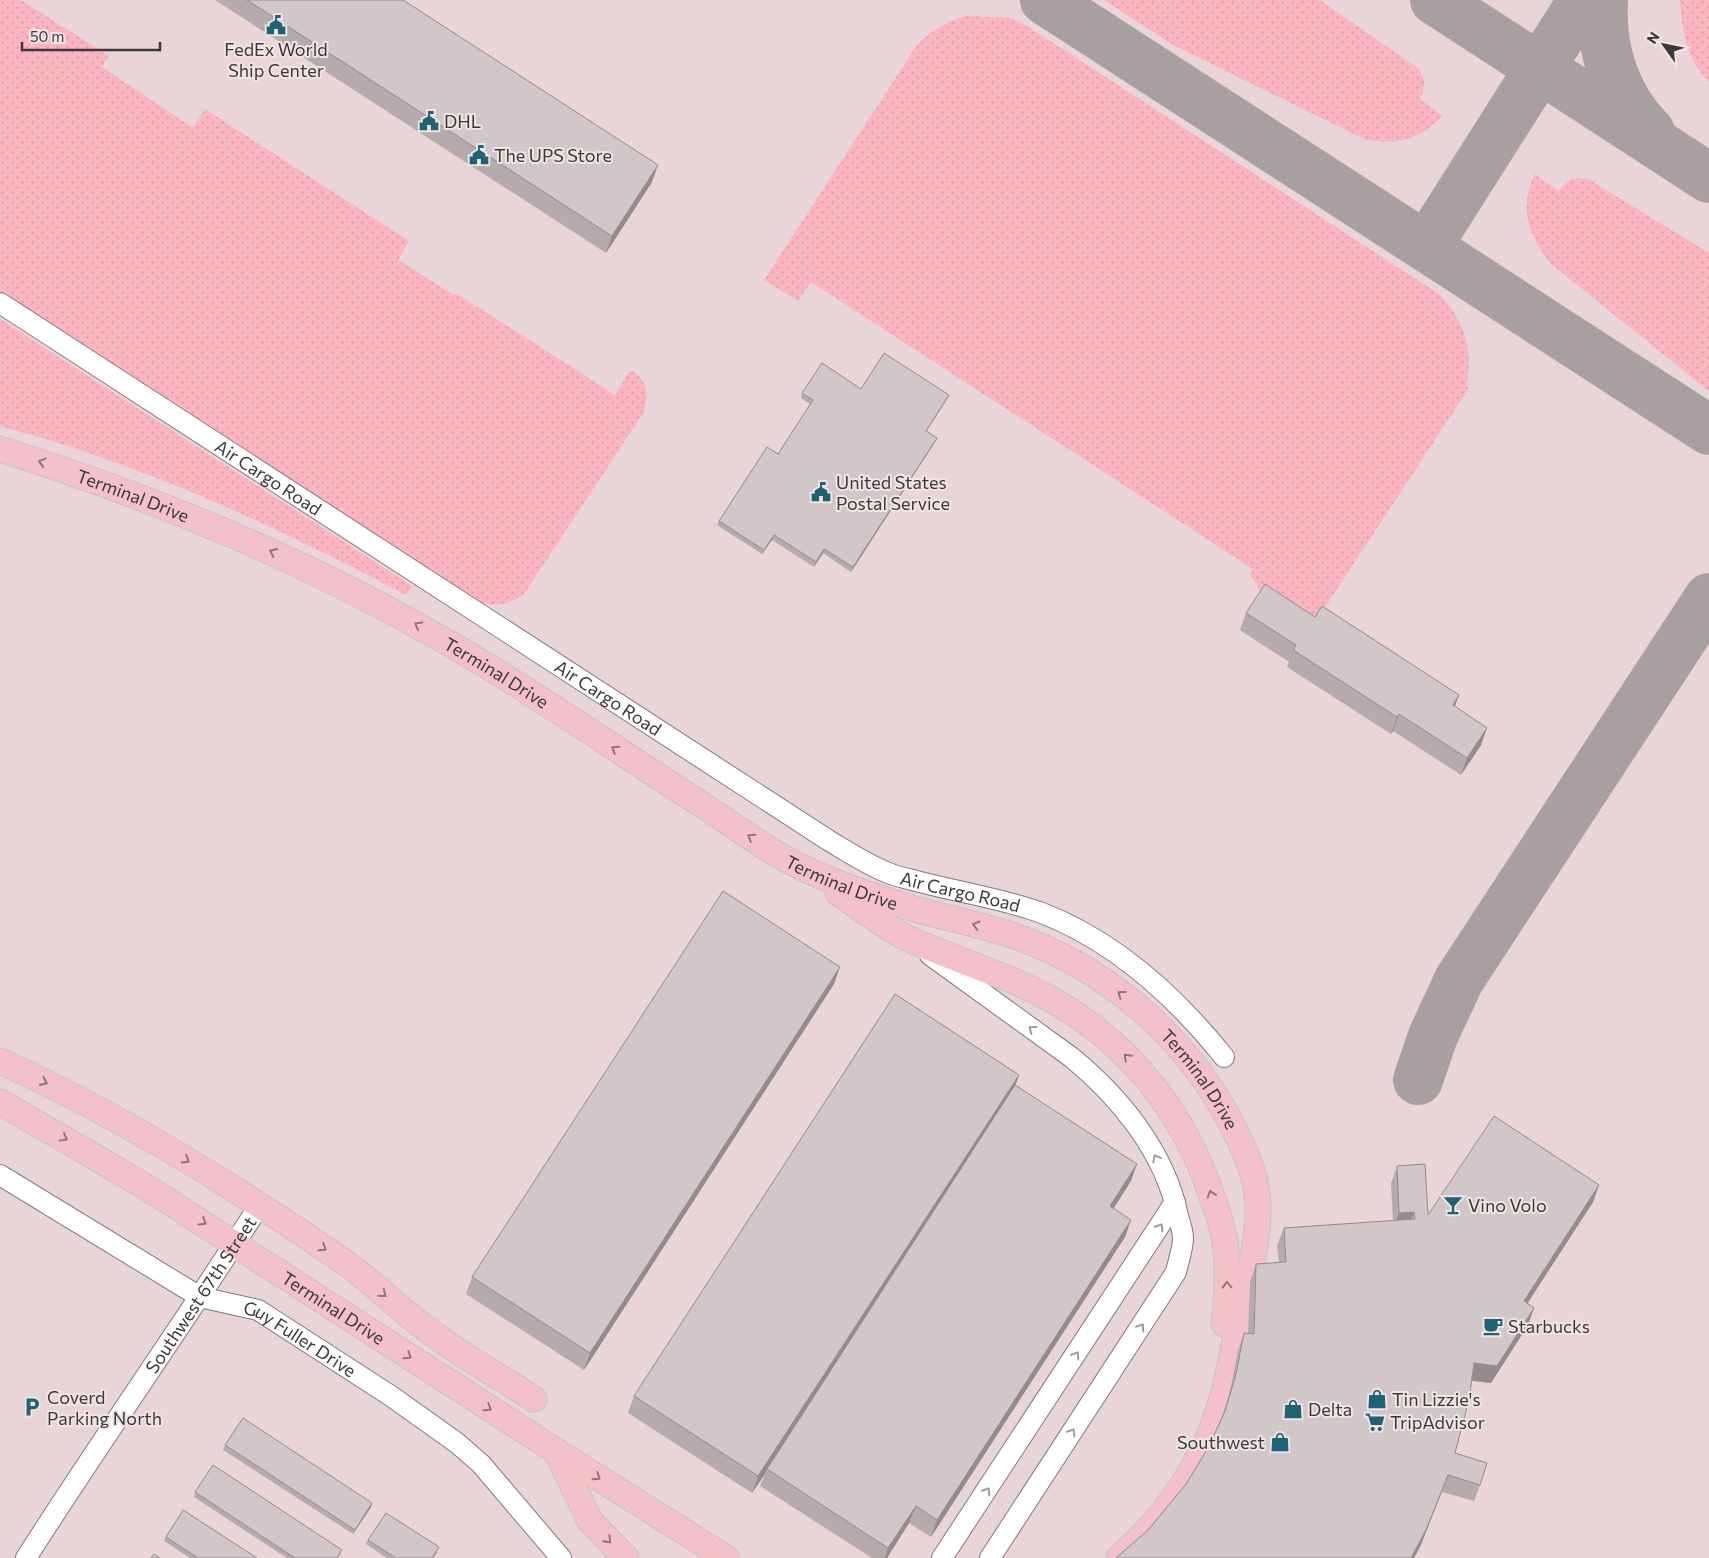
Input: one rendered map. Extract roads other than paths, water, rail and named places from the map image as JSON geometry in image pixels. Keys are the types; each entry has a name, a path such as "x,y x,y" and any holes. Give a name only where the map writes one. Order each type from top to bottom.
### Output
{"main road":[{"name":"Terminal Drive","path":"0,449 83,475 204,521 307,567 365,596 484,664 792,863 872,895 1034,944 1058,954 1100,979 1159,1026 1202,1076 1227,1114 1252,1170 1257,1194 1258,1218 1228,1373 1210,1434 1180,1490 1137,1542 1119,1558"},
{"path":"792,863 906,937 1055,1001 1083,1019 1114,1043 1140,1069 1172,1111 1203,1169 1215,1203 1225,1241 1228,1292 1219,1370 1195,1448 1165,1504 1122,1545 1105,1558"},
{"path":"0,1061 119,1120 259,1206 346,1263 421,1325 534,1399"},
{"name":"Terminal Drive","path":"0,1102 76,1144 235,1243 556,1451 726,1558"},
{"path":"447,1381 465,1353"},
{"path":"556,1451 590,1522 626,1558"}],"street":[{"name":"Air Cargo Road","path":"0,303 828,840 892,874 1007,902 1042,913 1116,954 1143,974 1198,1024 1224,1057"},
{"path":"906,937 1094,1076 1143,1135 1162,1169 1175,1202 1183,1239 1176,1272 990,1558"},
{"name":"Guy Fuller Drive","path":"0,1175 200,1297 258,1310 391,1396 458,1443 504,1489 561,1558"},
{"path":"942,1558 1175,1202"},
{"name":"Southwest 67th Street","path":"26,1558 95,1450 200,1297 259,1206"}],"place":[{"name":"FedEx World Ship Center","path":"276,25"},
{"name":"DHL","path":"429,121"},
{"name":"The UPS Store","path":"479,155"},
{"name":"United States Postal Service","path":"821,492"},
{"name":"Vino Volo","path":"1453,1205"},
{"name":"Starbucks","path":"1493,1326"},
{"name":"Tin Lizzie's","path":"1377,1399"},
{"name":"Coverd Parking North","path":"32,1407"},
{"name":"Delta","path":"1293,1409"},
{"name":"TripAdvisor","path":"1375,1422"},
{"name":"Southwest","path":"1280,1442"}]}
